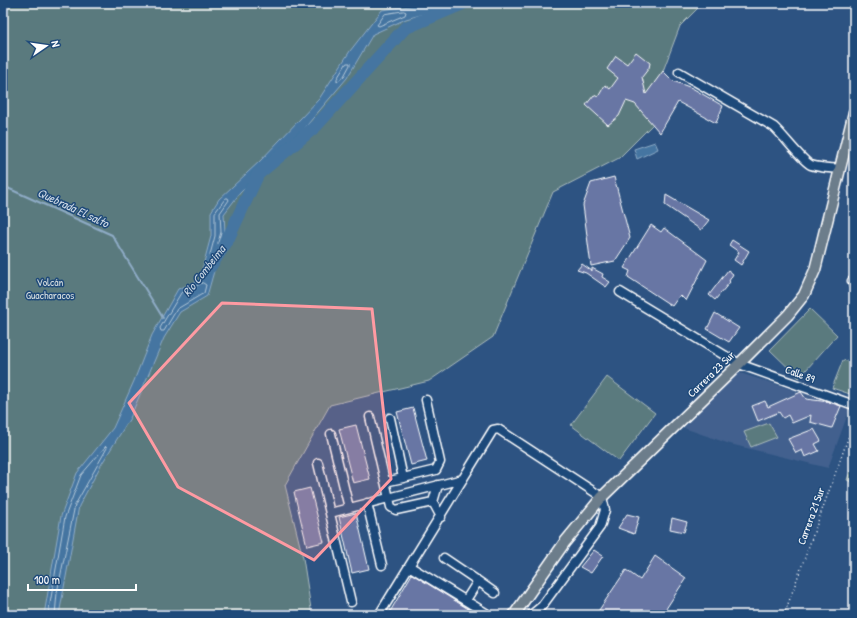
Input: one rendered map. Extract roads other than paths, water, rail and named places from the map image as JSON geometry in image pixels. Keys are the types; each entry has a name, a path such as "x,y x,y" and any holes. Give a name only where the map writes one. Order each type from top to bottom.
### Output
{"main road":[{"name":"Carrera 23 Sur","path":"514,615 565,542 602,497 788,315 804,295 815,270 854,112"}],"street":[{"path":"679,72 774,127 787,139 804,160 811,165 839,169"},
{"name":"Calle 89","path":"620,292 739,364 854,406"},
{"path":"385,482 436,470 440,462 426,400"},
{"path":"370,417 391,508 396,510 433,502"},
{"path":"390,418 403,478"},
{"path":"379,615 441,517 493,430 498,429 602,497 605,510 600,527 542,606 531,615"},
{"path":"331,434 349,508"},
{"path":"318,462 351,602"},
{"path":"330,513 463,479"},
{"path":"438,485 433,502 441,517"},
{"path":"367,503 382,565"},
{"path":"444,558 495,592"},
{"path":"409,566 489,615"},
{"path":"466,600 478,581"}],"water":[{"path":"430,3 464,3 406,19 373,34 347,78 297,137 240,193 224,214 225,232 207,296 180,312 164,338 130,418 101,465 79,506 59,615 44,615 61,516 77,473 113,428 152,335 178,289 199,281 211,236 211,212 219,199 260,161 319,99 350,51 382,10"},
{"path":"655,142 658,149 637,159 634,149"}],"waterway":[{"name":"Río Combeima","path":"210,267 227,241 258,174 316,126 405,28 464,3"},
{"name":"Quebrada El salto","path":"3,186 112,235 163,318"}],"park label":[{"name":"Volcán Guacharacos","path":"50,288"}]}
